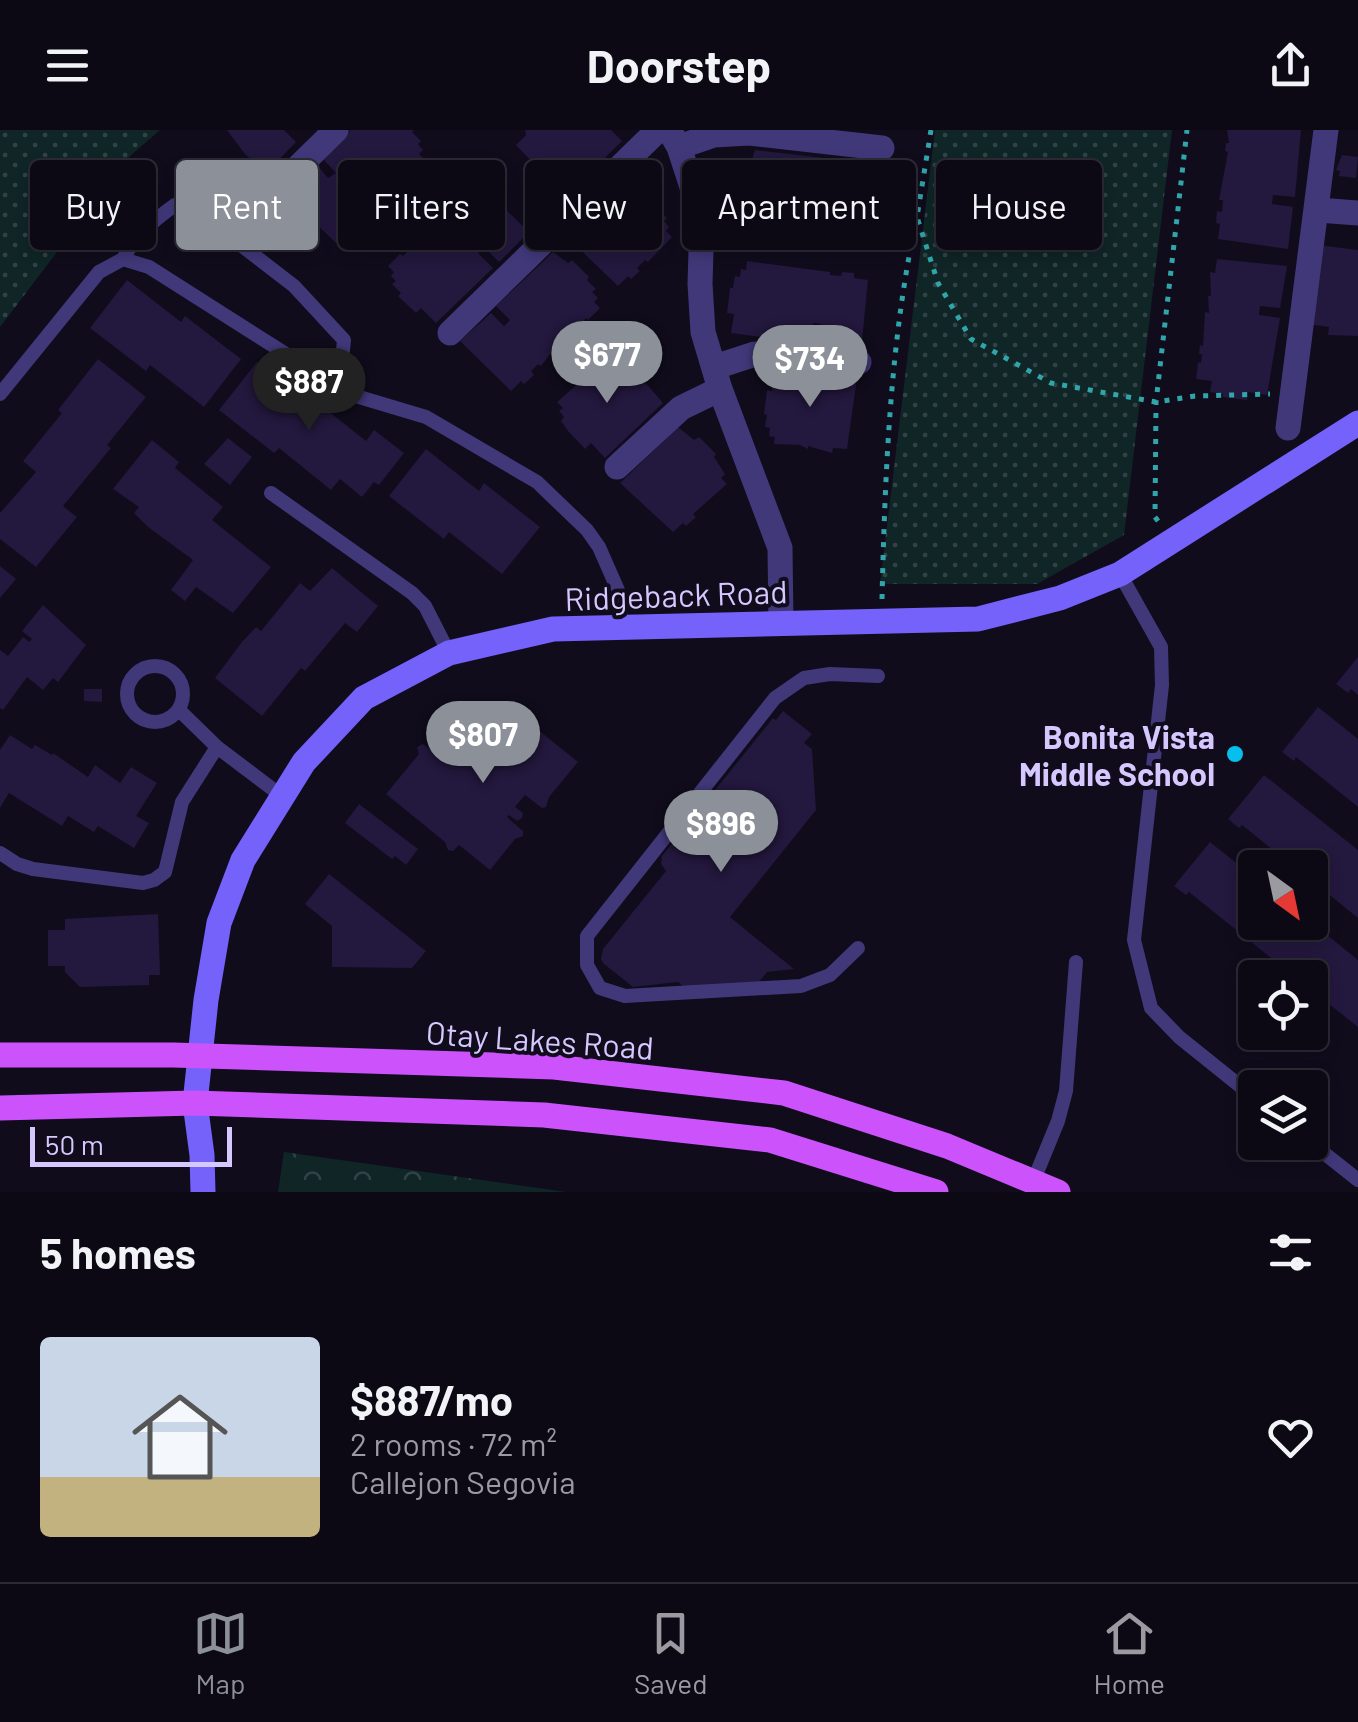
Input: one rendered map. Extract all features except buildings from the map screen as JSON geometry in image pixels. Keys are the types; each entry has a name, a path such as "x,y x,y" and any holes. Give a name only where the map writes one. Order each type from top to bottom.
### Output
{"main road":[{"name":"Otay Lakes Road","path":"0,1055 200,1056 554,1068 784,1093 947,1146 1058,1192"},
{"path":"0,1108 195,1103 544,1115 770,1140 921,1190"}],"street":[{"path":"305,160 336,130"},
{"path":"450,333 658,130"},
{"path":"1288,428 1326,130"},
{"path":"780,623 780,548 703,332 702,218 674,139 749,133 882,148"},
{"path":"1318,210 1358,213"},
{"path":"617,467 680,408 756,354 859,362"},
{"name":"Ridgeback Road","path":"203,1192 195,1103 219,923 243,860 304,762 364,698 450,654 553,629 978,619 1060,598 1120,574 1358,423"}],"lane":[{"path":"0,394 99,272 124,259 130,246 175,204 189,205 294,286 344,340 342,361 330,382"},
{"path":"124,259 149,267 349,394 426,417 512,465 555,497 599,547 620,597 620,627"},
{"path":"271,493 412,593 426,606 450,654"},
{"path":"1120,574 1161,646 1162,685 1134,940 1151,1008 1238,1084"},
{"path":"147,666 167,668 183,691 179,710 165,721 139,718 126,695 131,678 147,666"},
{"path":"858,948 830,976 801,986 625,996 600,988 587,966 587,936 774,698 804,678 830,674 878,676"},
{"path":"179,710 217,747 282,797"},
{"path":"0,852 33,869 142,883 154,880 164,872 182,802 217,747"},
{"path":"1032,1182 1058,1121 1066,1091 1076,962"},
{"path":"1328,1156 1358,1180"}],"path":[{"path":"882,622 885,502 904,274 932,130"},
{"path":"1171,540 1155,517 1156,402 1187,130"},
{"path":"917,217 938,283 971,339 1051,383 1156,402 1195,396 1293,395"}],"green space":[{"path":"0,130 160,130 127,160 30,160 30,250 59,250 0,327"},
{"path":"935,130 1172,130 1124,535 1037,584 880,584"},
{"path":"284,1152 566,1192 278,1192"}],"place":[{"name":"Bonita Vista Middle School","path":"1235,754"}]}
